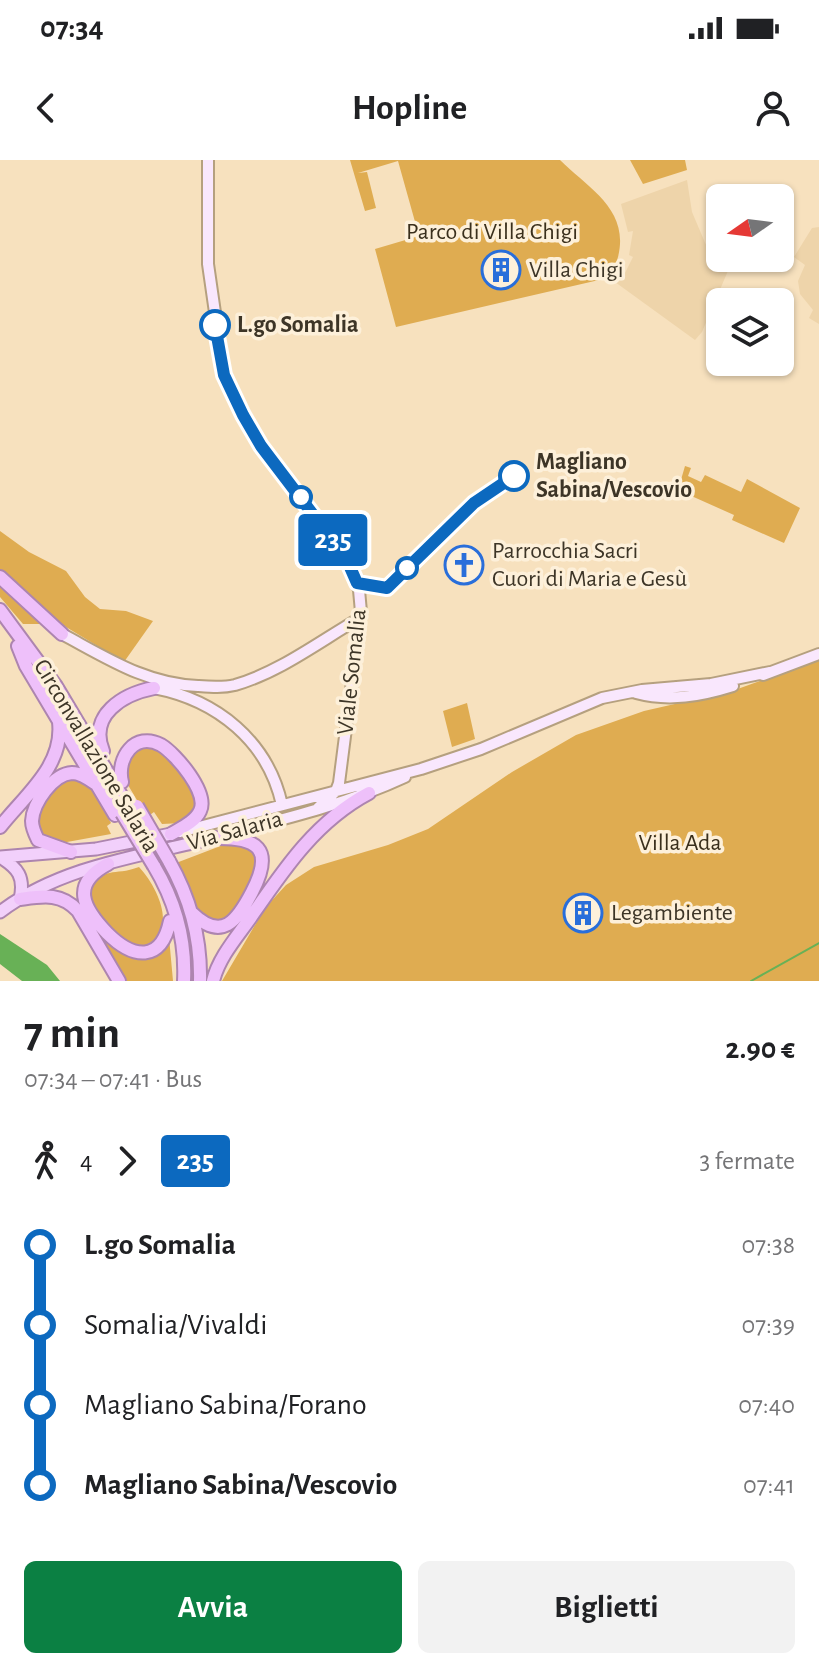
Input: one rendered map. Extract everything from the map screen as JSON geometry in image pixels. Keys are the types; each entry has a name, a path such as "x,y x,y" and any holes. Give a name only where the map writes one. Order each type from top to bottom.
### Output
{"highway":[{"path":"0,577 62,634"},
{"name":"Circonvallazione Salaria","path":"0,610 64,699 158,865"},
{"name":"Circonvallazione Salaria","path":"0,623 52,695 126,811"},
{"path":"18,646 26,666 98,785"},
{"path":"103,751 98,734 106,714 127,695 154,688"},
{"path":"64,699 122,782"},
{"path":"0,827 54,759 59,744 58,719"},
{"path":"126,811 120,766 124,755 131,747 148,742 165,748 198,786 203,801 194,819 171,834"},
{"path":"71,852 38,840 33,828 33,814 49,787 59,777 76,773 98,785 126,811"},
{"path":"213,981 224,955 307,842 341,811 369,793"},
{"path":"158,865 192,913 210,926 229,924 241,912 263,871 261,855 252,843 238,838 214,838"},
{"path":"108,864 89,878 84,901 91,915 120,945 135,952 154,949 164,939 170,921"},
{"path":"158,865 158,887 175,945 177,981"},
{"path":"158,865 178,921 184,981"},
{"path":"158,865 176,892 185,919 191,947 192,981"},
{"path":"20,899 50,895 70,903 78,911 119,981"},
{"path":"192,913 200,981"}],"main road":[{"name":"Viale Somalia","path":"208,160 207,254 224,375 261,446 350,564 360,595 360,618 336,791"},
{"path":"62,634 89,651 144,676 174,684 225,687 244,682 291,659 360,618"},
{"name":"Via Salaria","path":"0,857 71,852 171,834 421,769 481,749 596,700 634,692 659,699 720,690 819,654"},
{"path":"196,699 199,686"},
{"path":"154,688 196,699 235,726 271,770 282,805"},
{"name":"Via Salaria","path":"2,911 66,875 317,809 369,793 421,769"},
{"path":"317,809 336,791"},
{"path":"0,857 16,868 20,875 20,899"}],"shaded area":[{"path":"687,180 692,212 706,245 706,272 727,272 721,288 706,288 706,323 695,340 615,282 624,275 633,257 629,255 633,231 628,232 621,204"},
{"path":"819,227 819,324 809,318 813,310 800,294 798,281 805,265 794,257 812,228"},
{"path":"0,934 47,965 60,981 22,981 0,964"}],"green space":[{"name":"Parco di Villa Chigi","path":"350,160 560,160 594,190 612,213 620,240 617,261 609,274 599,280 396,327 375,249 419,236 398,161 358,173 367,172 376,208 365,211"},
{"path":"630,160 685,160 687,170 643,184"},
{"path":"685,466 691,468 688,476 701,482 705,475 741,492 747,479 800,508 784,543 732,520 734,515 678,490"},
{"path":"0,531 29,552 66,571 85,597 100,609 126,611 153,621 124,662 61,624 23,624 0,597"},
{"name":"Villa Ada","path":"819,660 819,981 222,981 265,908 286,885 314,867 388,845 428,829 512,772 576,735 644,711 732,691"},
{"path":"467,703 475,739 452,747 443,711"},
{"path":"146,745 163,751 194,788 198,807 182,823 162,824 154,812 147,817 125,780 128,754"},
{"path":"74,777 91,787 111,823 107,826 111,834 56,844 39,834 41,805 49,792"},
{"path":"231,842 248,844 260,862 237,912 222,923 200,918 176,863"},
{"path":"139,867 160,903 162,927 157,937 147,944 132,948 97,916 88,893 104,875"},
{"path":"94,928 117,948 132,956 169,937 173,981 123,981"}],"waterway":[{"path":"751,981 819,943"}],"bus line":[{"name":"235","path":"215,325 224,375 243,415 261,446 346,558 357,583 387,588 474,503 514,476"}],"place":[{"name":"Villa Chigi","path":"501,270"},
{"name":"L.go Somalia","path":"215,325"},
{"name":"Magliano Sabina/Vescovio","path":"514,476"},
{"name":"Parrocchia Sacri Cuori di Maria e Gesù","path":"464,565"},
{"name":"Legambiente","path":"583,913"}]}
